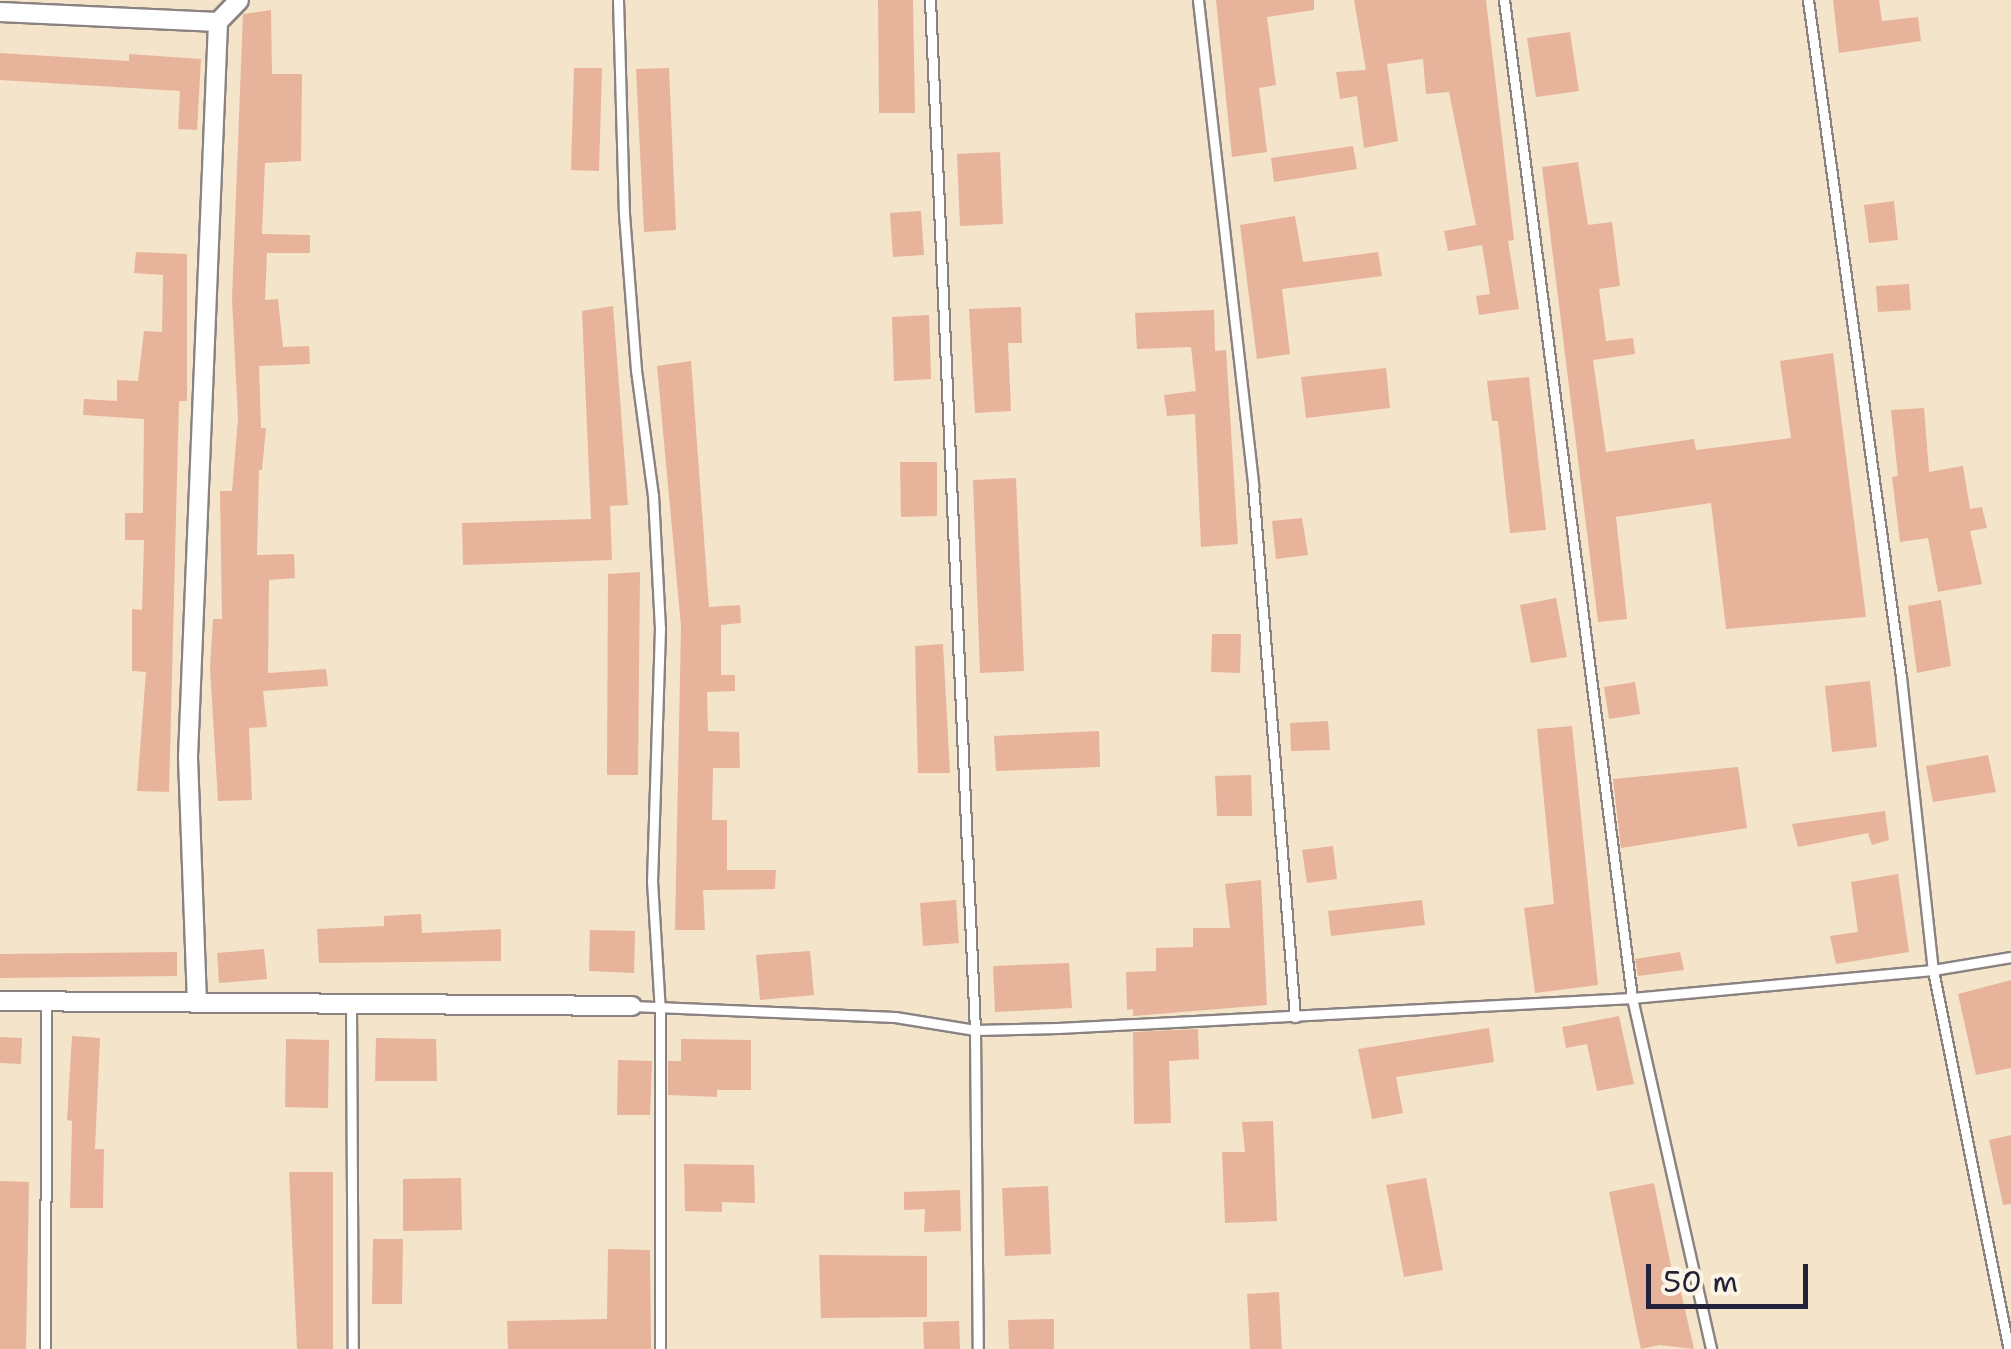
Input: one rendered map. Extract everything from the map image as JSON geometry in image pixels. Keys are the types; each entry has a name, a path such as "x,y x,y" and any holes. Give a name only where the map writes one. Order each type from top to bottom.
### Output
{"street":[{"path":"197,1003 188,757 218,22 239,0"},
{"path":"0,12 218,22"},
{"path":"0,1001 632,1006"}],"lane":[{"path":"618,0 622,197 658,563 659,718 652,880 660,1011 660,1349"},
{"path":"930,0 975,1030 978,1349"},
{"path":"1198,0 1253,486 1295,1017"},
{"path":"1504,0 1632,998 1710,1349"},
{"path":"1808,0 1901,677 1933,970 2009,1349"},
{"path":"632,1006 660,1011 895,1017 975,1030 1632,998 1933,970 2011,957"},
{"path":"45,1349 46,1003"},
{"path":"351,1004 353,1349"}],"building":[{"path":"878,0 913,0 915,113 879,113"},
{"path":"1216,0 1314,0 1314,10 1267,17 1276,85 1259,88 1267,152 1232,157"},
{"path":"1354,0 1486,0 1514,240 1508,241 1519,309 1479,315 1476,296 1490,294 1482,245 1448,251 1444,231 1476,225 1449,92 1426,94 1423,59 1387,64 1398,141 1364,148 1357,96 1340,99 1336,72 1366,70"},
{"path":"1833,0 1879,0 1882,21 1918,17 1921,41 1839,53"},
{"path":"271,10 272,74 302,74 301,161 265,163 262,234 310,235 310,253 267,253 265,300 278,299 283,347 309,346 310,364 259,366 261,428 266,428 259,470 257,555 294,554 295,578 269,580 268,673 326,669 328,686 263,691 267,727 249,728 252,800 218,801 210,668 213,619 222,619 220,491 232,491 238,418 232,298 243,14"},
{"path":"1570,32 1579,91 1536,97 1527,38"},
{"path":"0,53 129,61 129,54 201,59 197,130 178,129 180,91 0,80"},
{"path":"574,68 602,68 599,171 571,170"},
{"path":"669,68 676,230 644,232 636,69"},
{"path":"1353,146 1357,169 1274,182 1271,158"},
{"path":"1000,152 1003,224 960,226 957,154"},
{"path":"1578,162 1588,225 1612,222 1620,286 1599,289 1606,341 1633,338 1635,354 1593,360 1606,452 1694,439 1696,450 1791,438 1780,361 1833,353 1866,617 1726,629 1711,503 1616,517 1627,619 1598,622 1542,167"},
{"path":"1894,201 1898,240 1869,243 1864,205"},
{"path":"921,211 924,255 893,257 890,213"},
{"path":"1295,216 1303,262 1378,252 1382,276 1282,289 1290,354 1257,359 1240,225"},
{"path":"136,252 187,254 187,401 179,401 169,792 137,791 146,672 132,671 132,609 142,610 144,540 125,540 125,513 143,513 144,419 83,415 84,399 117,401 117,380 138,381 144,331 162,332 163,275 134,273"},
{"path":"1909,284 1911,310 1878,312 1876,286"},
{"path":"613,306 628,505 610,506 612,560 463,565 462,523 591,519 582,311"},
{"path":"1021,307 1022,343 1008,343 1011,411 975,413 969,309"},
{"path":"1214,310 1215,351 1226,350 1238,544 1201,547 1195,414 1167,416 1164,395 1196,391 1191,347 1137,349 1135,313"},
{"path":"929,315 931,379 894,381 892,317"},
{"path":"691,361 709,607 740,605 741,623 721,625 721,675 735,675 735,691 707,692 708,731 739,732 740,768 713,768 712,820 727,820 727,870 776,870 775,889 703,890 705,930 675,930 681,626 657,366"},
{"path":"1386,368 1390,408 1306,418 1301,377"},
{"path":"1529,377 1546,530 1510,533 1498,421 1492,421 1487,381"},
{"path":"1924,408 1929,472 1963,466 1970,509 1982,507 1987,528 1970,531 1982,584 1938,592 1928,538 1900,542 1892,477 1898,476 1891,410"},
{"path":"900,462 937,462 937,516 901,517"},
{"path":"1016,478 1024,671 980,673 973,480"},
{"path":"1302,518 1308,555 1276,559 1272,521"},
{"path":"640,572 638,775 607,775 608,574"},
{"path":"1556,598 1567,657 1531,663 1520,605"},
{"path":"1941,600 1951,666 1917,673 1908,606"},
{"path":"1212,634 1241,634 1240,673 1211,672"},
{"path":"943,644 950,773 918,773 915,646"},
{"path":"1870,681 1877,747 1832,752 1825,686"},
{"path":"1635,682 1640,714 1609,719 1604,687"},
{"path":"1328,721 1330,750 1291,751 1290,723"},
{"path":"1572,726 1598,985 1535,993 1524,908 1554,904 1537,729"},
{"path":"1099,731 1100,767 996,771 994,736"},
{"path":"1988,755 1996,792 1933,802 1926,766"},
{"path":"1738,767 1747,828 1621,848 1613,779"},
{"path":"1251,775 1252,816 1217,816 1215,776"},
{"path":"1885,811 1889,840 1872,845 1868,833 1798,847 1792,824"},
{"path":"1333,846 1337,879 1307,883 1302,850"},
{"path":"1898,874 1909,952 1836,964 1830,936 1858,932 1851,882"},
{"path":"1261,880 1267,1005 1133,1016 1133,1009 1127,1010 1126,972 1156,971 1156,948 1193,947 1193,928 1230,928 1225,884"},
{"path":"956,900 959,943 923,946 920,903"},
{"path":"1422,900 1425,925 1331,936 1328,911"},
{"path":"421,914 422,933 501,929 501,961 319,963 317,929 384,926 384,916"},
{"path":"590,930 635,931 634,973 589,971"},
{"path":"264,949 267,979 219,983 217,953"},
{"path":"810,951 814,995 760,1000 756,955"},
{"path":"177,952 177,976 0,978 0,954"},
{"path":"1680,952 1684,970 1638,976 1635,959"},
{"path":"1069,963 1072,1008 995,1012 993,966"},
{"path":"2011,980 2011,1068 1976,1075 1958,994"},
{"path":"1619,1016 1634,1084 1597,1091 1587,1044 1566,1048 1562,1027"},
{"path":"1489,1028 1494,1062 1396,1077 1403,1113 1372,1119 1358,1049"},
{"path":"1198,1029 1199,1059 1169,1061 1171,1123 1134,1124 1133,1032"},
{"path":"72,1036 100,1038 95,1149 104,1149 103,1208 70,1208 72,1121 67,1120"},
{"path":"0,1037 22,1038 21,1064 0,1063"},
{"path":"376,1038 436,1039 437,1081 375,1081"},
{"path":"286,1039 329,1040 328,1108 285,1107"},
{"path":"681,1039 751,1040 751,1090 717,1090 717,1097 668,1095 668,1061 681,1061"},
{"path":"618,1060 652,1061 650,1115 617,1115"},
{"path":"1273,1121 1277,1221 1225,1223 1222,1152 1245,1152 1242,1122"},
{"path":"2011,1135 2011,1204 2003,1205 1989,1140"},
{"path":"684,1164 754,1165 755,1203 722,1202 722,1212 685,1211"},
{"path":"289,1172 333,1172 333,1349 297,1349"},
{"path":"461,1178 462,1230 403,1231 403,1179"},
{"path":"1426,1178 1443,1270 1404,1277 1386,1185"},
{"path":"0,1181 29,1182 26,1349 0,1349"},
{"path":"1654,1183 1673,1276 1677,1275 1694,1349 1659,1345 1641,1349 1609,1192"},
{"path":"1048,1186 1051,1254 1005,1256 1002,1188"},
{"path":"960,1190 961,1231 924,1232 925,1209 904,1210 904,1192"},
{"path":"373,1239 403,1239 402,1304 372,1304"},
{"path":"608,1249 650,1250 651,1349 508,1349 507,1321 607,1319"},
{"path":"819,1255 927,1256 927,1317 821,1318"},
{"path":"1279,1292 1282,1349 1250,1349 1247,1294"},
{"path":"1054,1319 1054,1349 1009,1349 1008,1320"},
{"path":"959,1321 960,1349 924,1349 923,1322"}]}
